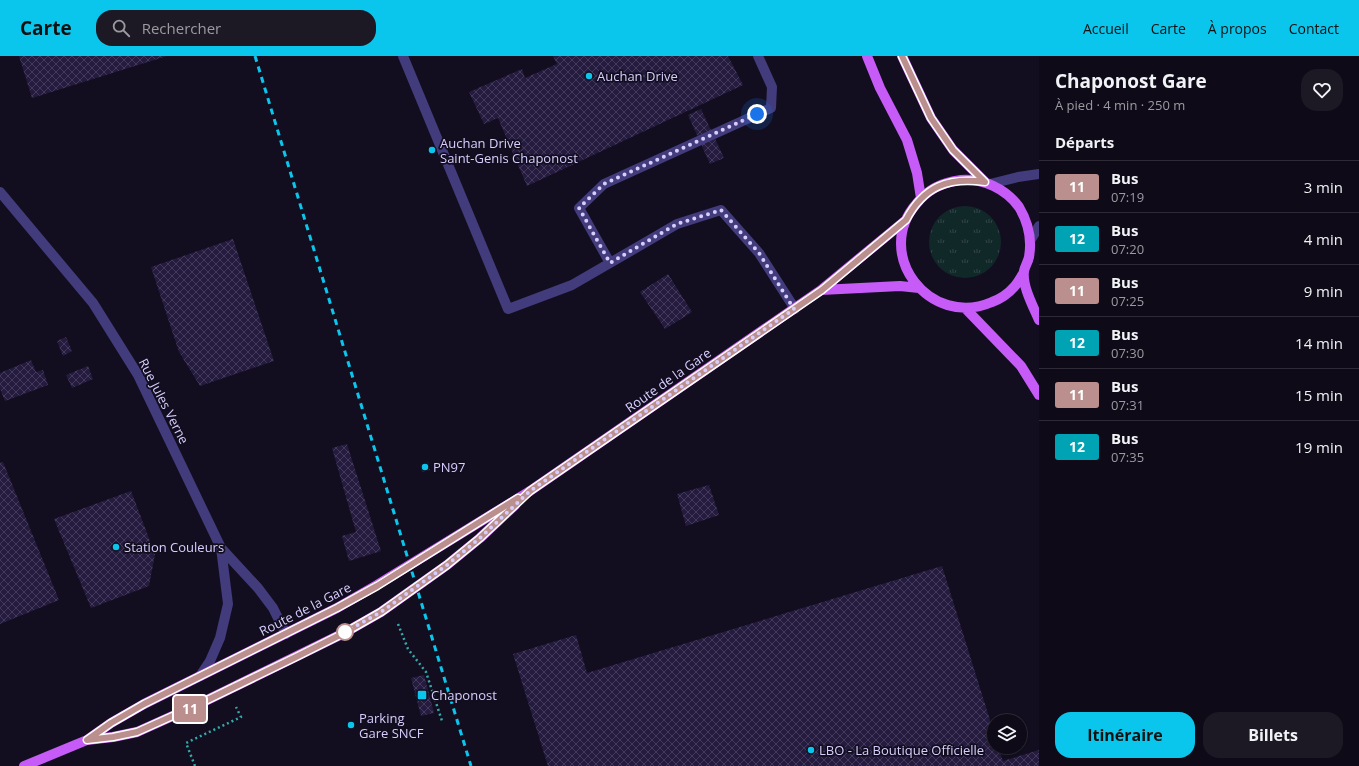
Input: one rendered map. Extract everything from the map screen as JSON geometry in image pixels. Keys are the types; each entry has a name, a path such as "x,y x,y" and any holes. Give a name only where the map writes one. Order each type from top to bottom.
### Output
{"main road":[{"path":"867,56 880,88 907,140 917,173 921,198"},
{"path":"902,56 931,118 953,150 988,183 1006,194 1018,207 1027,223 1030,241 1029,257 1024,272 1014,287 1000,298 983,306 966,308 948,306 932,299 919,288 910,277 904,263 901,249 902,234 906,220 912,208 921,198 935,188 951,181 968,180 988,183"},
{"name":"Route de la Gare","path":"24,766 87,740 111,723 200,676 337,608 377,586 530,491 822,290 906,220"},
{"path":"1024,272 1027,292 1039,320"},
{"path":"822,290 900,286 919,288"},
{"path":"966,308 1021,366 1039,395"},
{"name":"Route de la Gare","path":"87,740 137,732 346,632 391,605 453,561 530,491"}],"street":[{"path":"402,56 508,309 572,285 677,224 721,210 759,253 794,309"},
{"path":"610,263 579,208 604,184 771,108 772,87 758,56"},
{"path":"988,183 1018,176 1039,174"},
{"name":"Rue Jules Verne","path":"0,192 93,303 138,375 222,548 258,588 273,608 286,634"},
{"path":"1030,241 1039,226"},
{"path":"200,676 210,661 220,638 228,604 222,548"}],"path":[{"path":"391,605 408,649 426,672 442,722"},
{"path":"195,766 186,743 241,717 236,706"}],"green space":[{"path":"958,206 972,206 979,208 991,216 999,228 1001,242 999,256 991,268 979,276 972,278 958,278 951,276 939,268 931,256 929,249 929,235 931,228 939,216 951,208"}],"building":[{"path":"19,56 167,56 32,98"},
{"path":"553,56 728,56 743,85 527,186 498,118 484,124 469,92 522,69 525,78 557,64"},
{"path":"701,109 724,158 710,164 688,115"},
{"path":"233,239 274,361 200,386 179,352 151,267"},
{"path":"668,274 692,312 665,329 640,292"},
{"path":"66,337 72,351 63,356 57,341"},
{"path":"31,360 36,372 43,370 48,385 5,401 0,389 0,373"},
{"path":"88,366 93,379 72,388 66,375"},
{"path":"347,444 381,551 349,561 342,536 356,532 332,448"},
{"path":"3,462 59,600 0,624 0,463"},
{"name":"PN97","path":"428,462 430,470 422,472 420,465"},
{"path":"709,485 719,515 686,526 677,494"},
{"path":"131,491 155,554 149,586 91,608 54,519"},
{"path":"942,566 988,714 987,754 1000,754 1003,761 1039,750 1039,766 548,766 513,654 576,635 587,673"},
{"name":"Chaponost","path":"424,675 434,713 421,716 411,678"}],"railway":[{"path":"255,56 471,766"}],"bus line":[{"name":"11","path":"518,498 377,586 286,634 144,704 111,723 87,740 137,732 298,656 346,632 381,612 447,565 480,538 530,491 822,290 906,220 912,208 921,198 935,188 951,181 968,180 985,182 953,150 931,118 902,56"}],"place":[{"name":"Auchan Drive","path":"589,76"},
{"name":"Auchan Drive Saint-Genis Chaponost","path":"432,150"},
{"name":"PN97","path":"425,467"},
{"name":"Station Couleurs","path":"116,547"},
{"name":"Chaponost","path":"422,695"},
{"name":"Parking Gare SNCF","path":"351,725"},
{"name":"LBO - La Boutique Officielle","path":"811,750"}],"route":[{"path":"345,632 381,612 447,565 480,538 530,491 794,309 759,253 721,210 677,224 610,263 579,208 604,184 757,114"}]}
